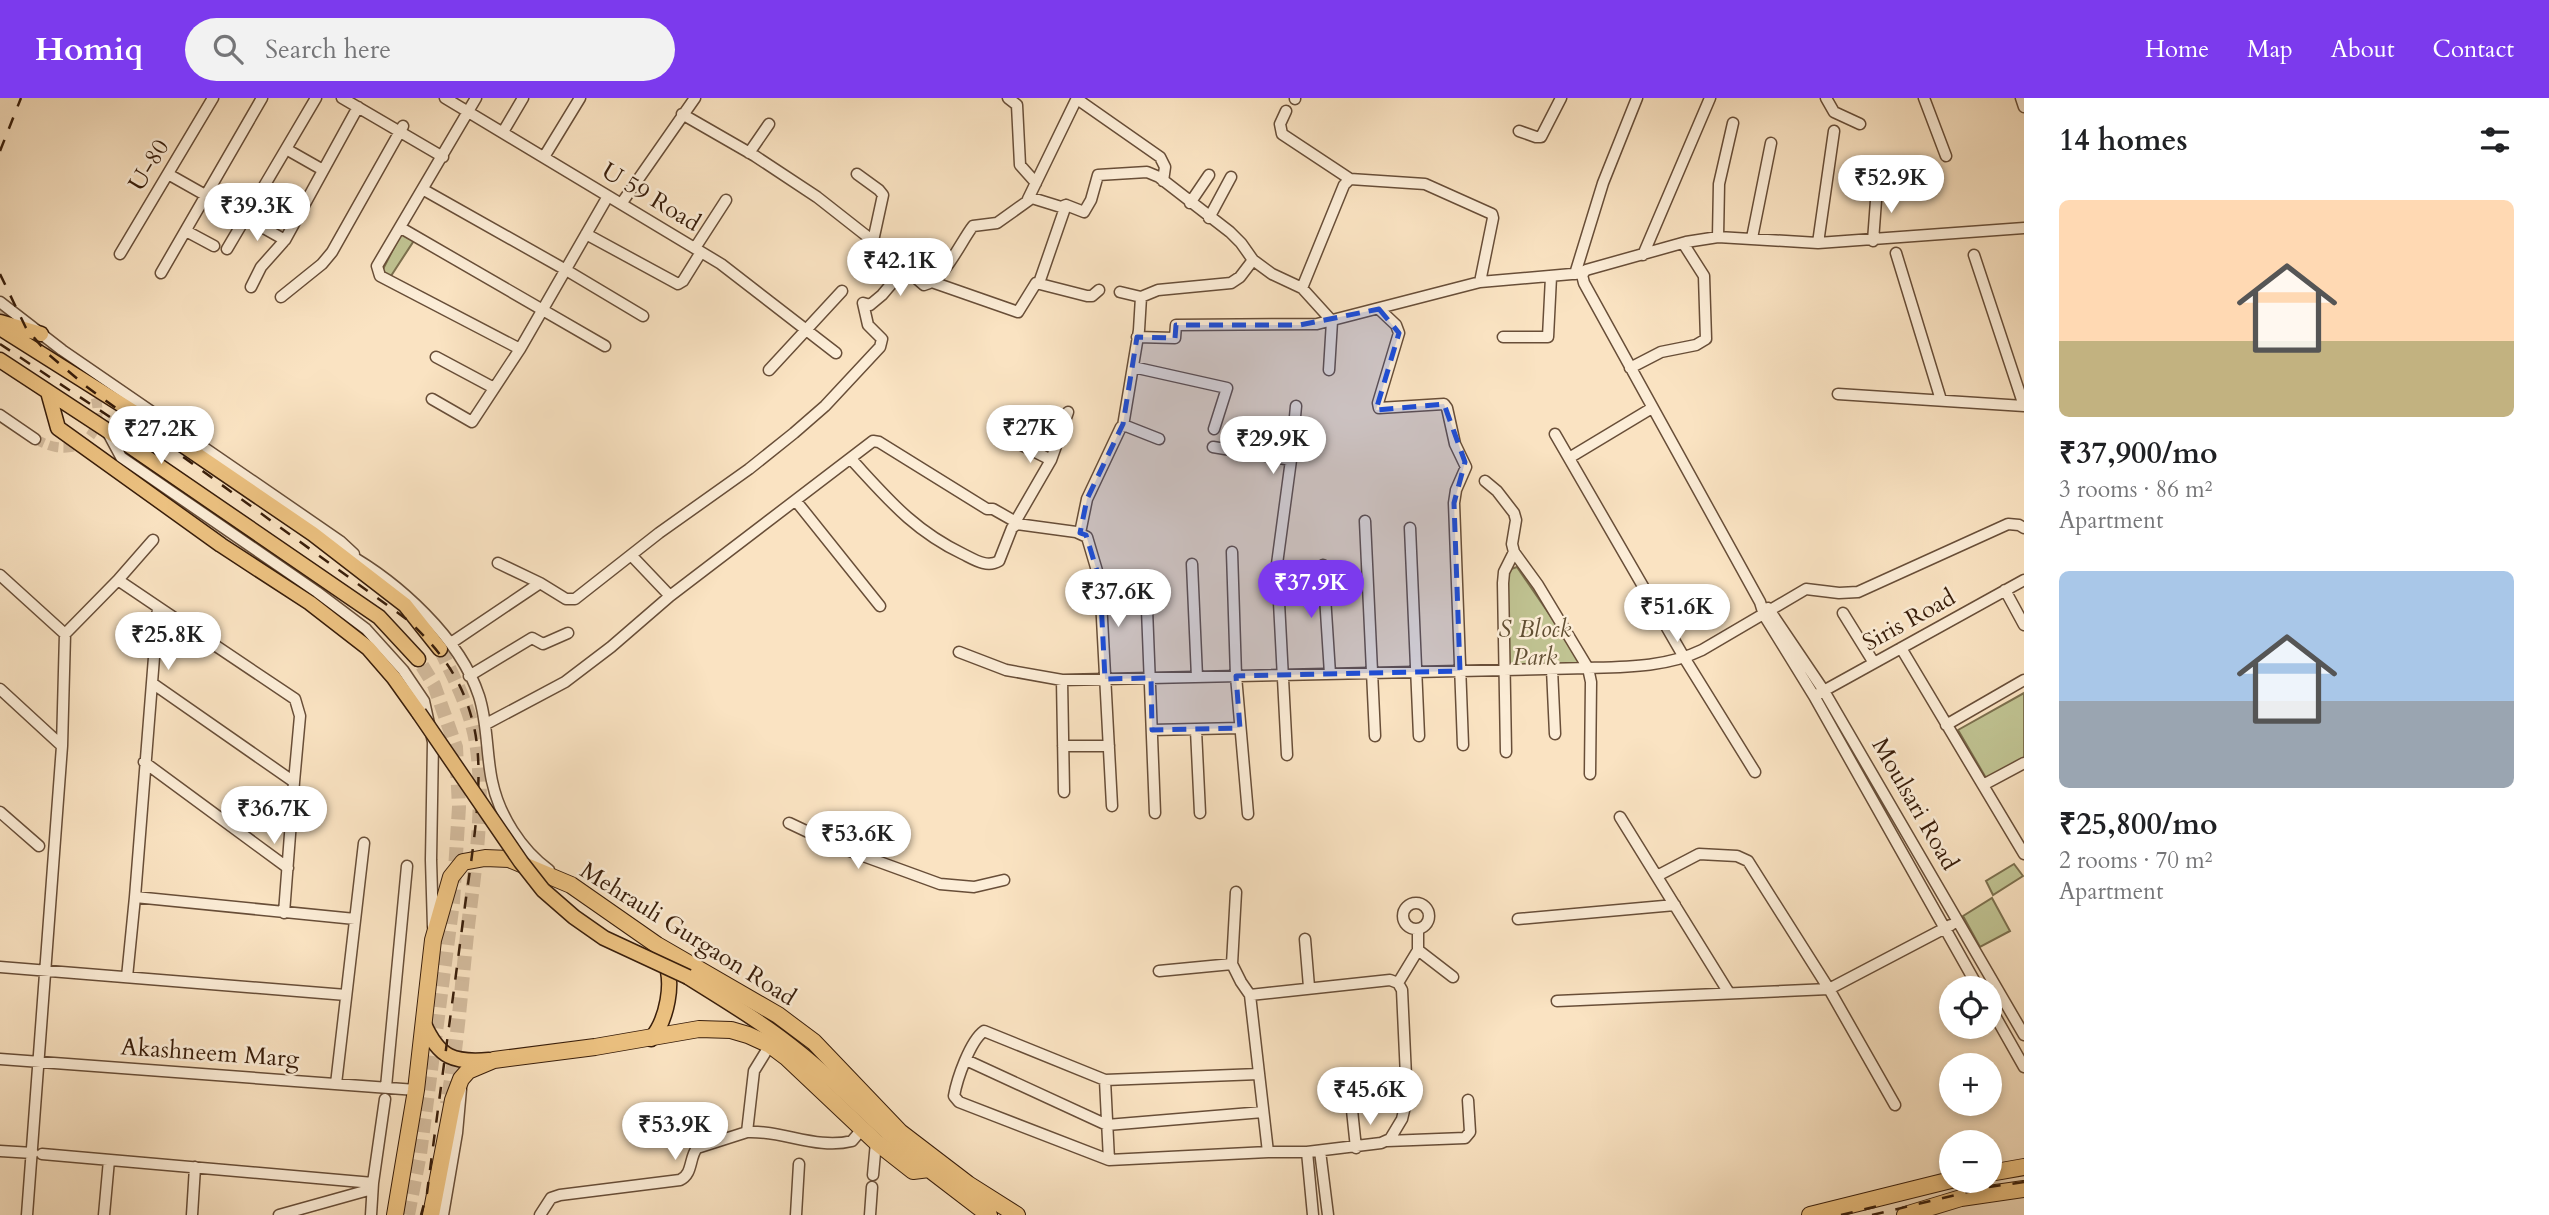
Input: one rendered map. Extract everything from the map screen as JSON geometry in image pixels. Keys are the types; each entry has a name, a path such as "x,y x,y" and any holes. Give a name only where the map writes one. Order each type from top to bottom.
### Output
{"highway":[{"name":"Mehrauli Gurgaon Road","path":"395,1215 416,1090 433,940 451,877 463,862 485,858 509,859 571,885 657,945 778,1016 814,1042 900,1132 968,1184 1017,1215"},
{"name":"Mehrauli Gurgaon Road","path":"461,1079 468,1071 494,1060 651,1039 699,1029 731,1030 770,1045 876,1142 913,1171 929,1169 989,1215"},
{"path":"431,1215 453,1100 461,1079"},
{"path":"2002,1171 2024,1167"},
{"path":"1810,1215 1835,1213 1939,1183"},
{"path":"1905,1215 1961,1198 2024,1189"}],"main road":[{"path":"0,322 41,334"},
{"path":"0,328 146,420 313,534 405,605 445,646"},
{"path":"0,360 106,429 379,617 418,659"},
{"path":"48,392 58,428 221,545 310,603 358,640 394,678 543,890 604,938 688,977 765,1026 803,1055 893,1140 929,1169"},
{"path":"218,457 226,475"},
{"path":"651,1039 664,1019 668,991 667,966 657,945"},
{"path":"424,1024 431,1039 443,1052 464,1062 494,1060"}],"street":[{"name":"U-80","path":"120,254 213,98"},
{"path":"161,274 262,98"},
{"path":"227,248 316,98"},
{"path":"342,98 356,103 444,154"},
{"name":"U 59 Road","path":"445,98 722,264 836,353"},
{"path":"476,98 377,266 380,275 520,349"},
{"path":"503,132 523,98"},
{"path":"544,157 580,98"},
{"path":"621,204 695,98"},
{"path":"1008,98 1017,105 1020,164 1036,183"},
{"path":"1519,131 1541,137 1561,98"},
{"path":"1580,277 1603,184 1637,98"},
{"path":"1643,255 1710,98"},
{"path":"1826,98 1833,112 1860,124"},
{"path":"1924,98 1947,156"},
{"path":"2021,98 2024,107"},
{"path":"682,114 817,197 873,241 920,284 926,285 932,282 959,250 973,226 997,223 1028,199 1077,99 1160,158 1165,165 1163,181"},
{"path":"251,287 261,267 285,240 356,103"},
{"path":"1286,111 1280,124 1282,134 1350,179 1431,186 1492,214 1480,282"},
{"path":"1718,237 1718,184 1733,123"},
{"path":"749,153 769,124"},
{"path":"281,296 322,264 332,252 401,128"},
{"path":"1818,243 1834,131"},
{"path":"1752,238 1771,143"},
{"path":"286,149 323,170"},
{"path":"1028,199 1061,207 1066,205 1084,212 1091,200 1095,180 1101,174 1147,172 1163,181 1235,237 1253,260 1272,274 1302,288 1332,321 1329,370"},
{"path":"168,174 285,240"},
{"path":"857,174 883,195 873,241"},
{"path":"1191,203 1209,175"},
{"path":"1209,218 1231,177"},
{"path":"1302,288 1344,185 1350,179"},
{"path":"1873,241 1877,187"},
{"path":"424,190 643,316"},
{"path":"432,398 472,422 520,349 608,196"},
{"path":"586,234 678,284 683,281 726,200"},
{"path":"1039,283 1066,205"},
{"path":"401,228 605,346"},
{"path":"1137,337 1175,338 1176,325 1300,325 1332,321 1480,282 1580,277 1586,270 1683,243 1718,237 1818,243 2024,229"},
{"path":"186,231 214,246"},
{"path":"1630,368 1661,352 1696,345 1706,340 1704,275 1683,243"},
{"path":"1896,253 1941,400"},
{"path":"1838,394 2024,406 1974,254"},
{"path":"1120,292 1141,297 1158,290 1231,283 1240,277 1253,260"},
{"path":"498,563 566,599 575,599 659,533 750,469 804,424 848,382 882,342 866,320 863,303 870,305 877,300 904,269"},
{"path":"1503,337 1548,337 1551,277"},
{"name":"Moulsari Road","path":"1580,277 1760,602 1889,802 1959,921 1987,976"},
{"path":"932,282 1018,312 1033,285 1039,283 1087,296 1092,296 1099,290"},
{"path":"769,370 842,291"},
{"path":"1080,533 1087,499 1119,429 1123,426 1141,297"},
{"path":"0,302 41,334 340,541 405,594 469,676 478,694 486,724 492,780 499,808 528,852 571,885"},
{"path":"1379,309 1396,325 1399,333 1379,408 1444,404 1455,444 1465,462 1454,503 1463,745"},
{"path":"436,356 494,388"},
{"path":"1133,367 1227,388 1214,429"},
{"path":"1287,755 1277,559 1296,406"},
{"path":"1569,458 1652,408"},
{"path":"851,459 910,522 947,547 990,565 999,561 1015,523 1051,460 1068,412"},
{"path":"0,415 35,439"},
{"path":"1123,426 1159,439"},
{"path":"106,429 121,457 317,592 366,629 403,670 424,701 433,742 433,940"},
{"path":"994,431 1051,460"},
{"path":"1555,434 1685,659 1755,772"},
{"path":"486,724 565,682 670,596 871,442 878,442 987,509 993,509 1015,523 1080,533 1089,541 1100,581 1112,806"},
{"path":"1213,447 1291,460"},
{"path":"1485,481 1497,491 1514,513 1514,552 1542,591 1588,668 1591,682 1590,774"},
{"path":"796,500 880,606"},
{"path":"1365,521 1375,736"},
{"path":"959,652 1006,670 1062,680 1627,667 1685,659 1806,589 1858,592 2008,524 2024,528"},
{"path":"1410,528 1419,736"},
{"path":"313,534 364,563"},
{"path":"27,1215 37,1153 40,1061 62,746 65,635 153,540"},
{"path":"1232,552 1236,676 1248,814"},
{"path":"1506,752 1503,579 1514,552"},
{"path":"631,555 670,596"},
{"path":"1192,564 1197,677"},
{"path":"1323,565 1330,674"},
{"path":"0,575 65,635"},
{"path":"118,580 295,699 300,716 284,913"},
{"name":"Siris Road","path":"1819,693 2024,580"},
{"path":"445,646 540,583"},
{"path":"2005,590 2024,625"},
{"path":"127,977 158,607"},
{"path":"1147,609 1155,813"},
{"path":"1843,614 1874,663"},
{"path":"469,676 532,638 543,644 568,633"},
{"path":"1901,648 2024,854"},
{"path":"1552,669 1555,734"},
{"path":"1062,680 1064,792"},
{"path":"1946,725 2024,680"},
{"path":"152,683 294,782"},
{"path":"0,689 62,746"},
{"name":"Moulsari Road","path":"1819,693 1877,808 1972,976"},
{"path":"1152,730 1240,728"},
{"path":"1196,730 1199,813"},
{"path":"1063,746 1109,746"},
{"path":"144,762 288,868"},
{"path":"1983,785 2024,763"},
{"path":"1877,808 1889,802"},
{"path":"0,811 39,846"},
{"path":"1620,817 1729,993"},
{"path":"789,823 844,849 940,884 974,887 1004,880"},
{"path":"337,1084 364,843"},
{"path":"1657,876 1699,855 1746,859 1829,989 1895,1105"},
{"path":"386,1087 407,866"},
{"path":"1236,892 1232,964 1250,995 1268,1152"},
{"path":"135,898 355,919"},
{"path":"1518,919 1675,905"},
{"path":"1557,1001 1829,989 1959,921"},
{"path":"1398,983 1418,950 1418,930"},
{"path":"1305,939 1309,988"},
{"path":"1418,950 1453,977"},
{"path":"1159,971 1232,964"},
{"path":"0,967 346,995"},
{"path":"1250,995 1390,980 1398,983 1402,990 1407,1098 1405,1113 1387,1141"},
{"name":"Moulsari Road","path":"2002,1002 2024,1035"},
{"path":"2002,1029 2024,1068"},
{"path":"1259,1074 1105,1080 989,1031 980,1034 966,1059 954,1092 959,1102 1109,1160 1307,1152 1356,1148 1387,1141 1465,1138 1470,1132 1468,1100"},
{"path":"747,1132 754,1071 770,1045"},
{"name":"Akashneem Marg","path":"0,1059 416,1090"},
{"path":"966,1059 1107,1125 1263,1112"},
{"path":"443,1215 461,1102 461,1079"},
{"path":"1105,1080 1109,1160"},
{"path":"371,1215 385,1099"},
{"path":"1352,1110 1356,1148"},
{"path":"540,1215 551,1198 560,1195 680,1180 689,1172 693,1152 697,1148 747,1132 762,1131 798,1139 845,1143 852,1141 863,1129"},
{"path":"870,1215 876,1142"},
{"path":"0,1151 373,1183"},
{"path":"1320,1151 1328,1215"},
{"path":"1307,1152 1313,1215"},
{"path":"104,1215 108,1160"},
{"path":"796,1215 799,1164"},
{"path":"192,1215 195,1167"},
{"path":"279,1215 365,1191 373,1183"}],"highlighted area":[{"path":"1379,309 1399,333 1376,410 1444,404 1465,462 1454,503 1460,671 1236,676 1240,728 1152,730 1151,678 1105,679 1100,581 1086,535 1080,533 1087,499 1123,424 1137,337 1175,338 1176,325 1300,325"}],"green space":[{"path":"402,232 415,239 389,279 380,275"},
{"name":"S Block Park","path":"1517,567 1589,672 1507,671 1505,571"},
{"path":"2024,693 2024,758 1986,778 1958,730"},
{"path":"2014,864 2023,876 1993,895 1986,881"},
{"path":"1992,898 2010,931 1980,947 1963,916"}],"tunnel":[{"path":"0,311 75,369"},
{"path":"35,439 53,446 70,447 89,438 97,419 91,385"},
{"path":"440,649 471,722 477,749 480,795 475,865 447,1104"},
{"path":"408,1215 420,1154 453,902 459,807 456,747 434,685 418,659"}],"railway":[{"path":"0,151 21,98"},
{"path":"0,274 26,328 48,354 87,387 409,621 442,657 464,695 477,748 476,819 427,1193 421,1215"},
{"path":"0,344 143,439"},
{"path":"1872,1215 1989,1187 2024,1182"},
{"path":"1841,1215 1882,1205"}]}
